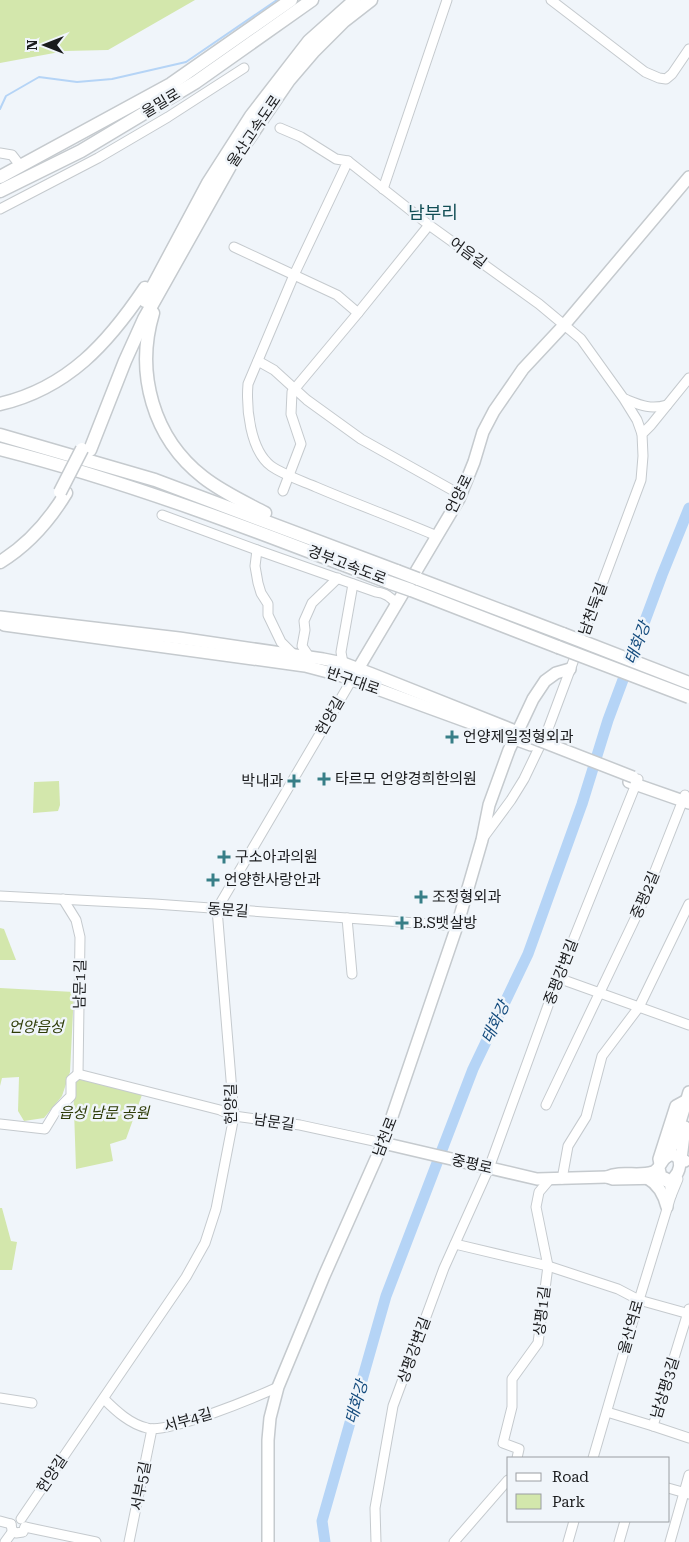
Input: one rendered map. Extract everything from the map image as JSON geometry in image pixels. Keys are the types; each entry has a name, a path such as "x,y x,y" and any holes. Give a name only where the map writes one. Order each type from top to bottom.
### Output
{"highway":[{"name":"울밀로","path":"0,177 170,84 291,0"},
{"name":"울밀로","path":"0,191 81,150 196,82 312,0"},
{"name":"울산고속도로","path":"173,246 208,183 251,116 310,40 355,0"},
{"name":"울산고속도로","path":"164,283 230,166 289,80 328,35 371,0"},
{"path":"0,404 22,398 45,388 68,374 87,359 114,332 173,246"},
{"path":"86,450 128,334 173,246"},
{"path":"0,562 17,550 50,518 86,450 131,346 164,283"},
{"path":"164,283 150,322 146,356 150,395 157,418 166,435 187,464 212,484 316,539"},
{"name":"경부고속도로","path":"0,435 155,480 316,539 689,683"},
{"name":"경부고속도로","path":"0,449 60,465 182,504 290,543 689,697"},
{"path":"0,553 32,526 63,492"}],"main road":[{"name":"언양로","path":"358,669 460,496 474,462 482,432 494,411 523,369 565,324 689,177"},
{"name":"반구대로","path":"0,616 308,655 343,663 532,742 634,780"},
{"name":"반구대로","path":"0,624 305,666 515,735"},
{"name":"남천로","path":"268,1542 268,1440 270,1418 278,1387 324,1276 384,1143 457,926 490,805 515,735 533,699 545,682 556,674 570,669"},
{"path":"634,780 686,798"},
{"path":"671,1172 674,1142 688,1096"},
{"path":"606,1177 613,1180 647,1178 684,1167 683,1137 688,1122"},
{"name":"중평로","path":"384,1143 519,1176 550,1179 606,1177"},
{"path":"606,1177 614,1174 671,1172"},
{"path":"647,1178 653,1182 669,1201"}],"street":[{"path":"383,189 447,0"},
{"path":"551,0 645,72 659,78 666,79 672,74 689,49"},
{"path":"0,208 30,189 98,158 244,68"},
{"name":"어음길","path":"280,128 301,137 336,158 348,161 429,225 565,324"},
{"path":"0,153 12,155 19,164"},
{"path":"348,161 294,274 248,384 246,398 250,430 263,456 270,465 289,475 437,536"},
{"path":"282,491 301,444 290,414 294,388 429,225"},
{"path":"234,247 337,295 358,313"},
{"path":"565,324 581,339 624,399 637,420 642,434 689,378"},
{"path":"258,361 274,370 315,406 361,439 460,496"},
{"path":"624,399 644,407 658,408 667,405"},
{"name":"남천둑길","path":"482,840 511,800 548,729 641,480 642,434"},
{"path":"162,515 353,584 387,594 397,604"},
{"path":"257,550 255,566 260,593 268,604 268,615 281,642 293,654"},
{"path":"308,655 302,646 305,630 304,620 312,603 338,578"},
{"path":"343,663 341,652 353,584"},
{"name":"헌양길","path":"23,1523 104,1398 186,1277 205,1243 216,1209 234,1116 217,909 358,669"},
{"name":"중평강변길","path":"485,1167 634,780"},
{"name":"중평2길","path":"546,1105 642,904 686,798"},
{"name":"동문길","path":"0,896 457,926"},
{"name":"남문1길","path":"0,1124 45,1129 56,1112 71,1096 71,1080 78,1074 80,937 76,920 63,899"},
{"path":"562,1179 568,1146 586,1116 602,1056 638,1006 689,904"},
{"path":"347,918 352,974"},
{"path":"558,978 689,1025"},
{"name":"남문길","path":"78,1074 220,1110 234,1116 300,1126 384,1143"},
{"name":"상평강변길","path":"376,1542 375,1508 393,1406 444,1268 485,1167"},
{"path":"669,1201 671,1172"},
{"name":"상평1길","path":"517,1457 519,1449 503,1443 512,1407 512,1379 538,1343 548,1266 536,1207 539,1192 550,1179"},
{"name":"울산역로","path":"593,1457 669,1201"},
{"path":"454,1244 548,1266 618,1289 639,1300 688,1312"},
{"name":"남상평3길","path":"688,1312 653,1426 689,1438"},
{"name":"서부4길","path":"104,1398 132,1422 152,1429 172,1426 230,1408 278,1387"},
{"path":"0,1398 32,1403"},
{"path":"607,1412 653,1426"},
{"name":"서부5길","path":"129,1542 152,1429"},
{"path":"670,1542 686,1494 689,1475"},
{"path":"454,1542 507,1481"},
{"path":"669,1488 686,1494"},
{"path":"5,1542 14,1519 96,1542"},
{"path":"0,1521 20,1533 23,1523"},
{"path":"568,1542 574,1522"},
{"path":"619,1542 625,1522"}],"green space":[{"path":"0,0 195,0 108,50 65,51 0,63"},
{"path":"59,781 60,805 58,811 33,813 34,782"},
{"path":"0,928 4,929 16,960 0,960"},
{"name":"언양읍성","path":"0,988 74,992 70,1072 62,1096 44,1118 24,1121 18,1111 19,1077 2,1078 0,1086"},
{"name":"읍성 남문 공원","path":"80,1077 143,1092 126,1139 110,1144 113,1161 76,1169 73,1081"},
{"path":"0,1208 2,1208 11,1241 17,1242 12,1270 0,1270"}],"waterway":[{"path":"0,109 6,96 39,77 77,82 112,79 186,62 277,0"},
{"name":"태화강","path":"325,1542 322,1521 386,1296 473,1069 528,954 582,804 608,720 689,508"}],"place":[{"name":"언양제일정형외과","path":"452,737"},
{"name":"타르모 언양경희한의원","path":"324,779"},
{"name":"박내과","path":"294,781"},
{"name":"구소아과의원","path":"224,857"},
{"name":"언양한사랑안과","path":"213,880"},
{"name":"조정형외과","path":"421,897"},
{"name":"B.S뱃살방","path":"402,923"}],"district":[{"name":"남부리","path":"433,213"}]}
